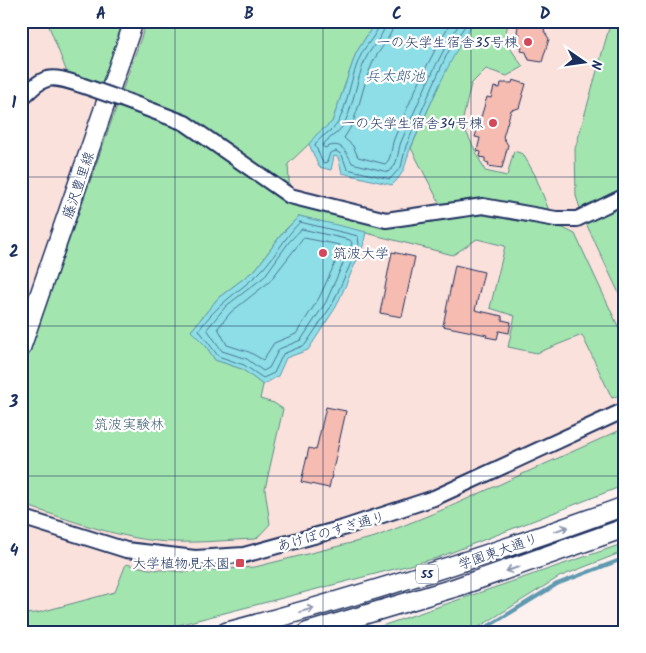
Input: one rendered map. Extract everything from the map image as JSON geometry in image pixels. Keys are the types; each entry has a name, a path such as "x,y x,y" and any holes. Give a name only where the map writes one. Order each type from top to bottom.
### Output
{"main road":[{"name":"藤沢豊里線","path":"21,348 134,21"},
{"name":"学園東大通り","path":"226,632 452,567 625,506"},
{"name":"学園東大通り","path":"306,632 457,587 625,528"}],"street":[{"path":"21,99 40,80 48,78 80,85 184,123 290,196 386,220 464,207 483,206 556,219 577,219 625,196"},
{"name":"あけぼのすぎ通り","path":"21,517 126,550 195,558 244,554 343,528 434,498 625,410"}],"shaded area":[{"name":"筑波大学","path":"21,21 625,21 625,485 437,558 151,632 21,632"}],"green space":[{"path":"47,21 123,21 102,84 68,75"},
{"name":"筑波実験林","path":"147,21 376,21 356,53 332,122 288,164 290,196 296,202 390,227 470,213 563,228 575,234 625,341 625,393 612,398 582,335 537,353 508,347 515,316 490,308 505,246 477,239 453,255 299,216 283,232 256,269 218,298 191,331 206,346 215,360 242,369 263,385 260,399 274,403 283,409 265,489 270,524 256,539 194,542 154,541 96,528 21,504 21,376"},
{"path":"474,21 509,21 504,39 523,67 507,76 486,69 471,84 462,123 485,171 507,176 514,151 523,154 535,175 550,213 498,203 467,200 441,206 411,148 452,56"},
{"path":"611,21 625,21 625,184 621,190 581,211 576,196 575,149"},
{"path":"625,198 625,306 583,217"},
{"path":"625,428 625,485 437,558 151,632 21,632 21,614 37,613 115,592 126,564 149,569 186,572 255,567 375,537 447,508"},
{"path":"625,543 625,551 559,577 471,632 364,632"}],"water":[{"name":"兵太郎池","path":"376,21 474,21 456,51 441,82 412,145 401,175 392,185 342,173 338,157 334,156 331,170 319,167 309,144 316,135 332,122 356,53"},
{"path":"299,216 366,232 363,246 336,307 308,350 286,358 278,376 263,385 242,369 215,360 206,346 191,331 218,298 256,269 281,235"}],"building":[{"name":"一の矢学生宿舎35号棟","path":"519,21 547,21 544,31 549,39 542,62 529,60 526,52 521,51 522,47 517,45 520,34 517,32"},
{"name":"一の矢学生宿舎34号棟","path":"513,80 526,84 519,108 511,110 503,137 508,145 502,168 488,166 489,163 485,162 485,158 480,157 481,152 477,151 480,138 475,137 487,97 491,98 494,87 500,88 501,83 512,83"},
{"path":"392,252 415,257 402,317 380,313"},
{"path":"455,265 484,272 475,310 502,316 502,320 511,322 509,333 499,331 497,339 486,337 487,335 443,326"},
{"path":"326,407 346,411 329,488 301,482 309,448 316,450"}],"waterway":[{"path":"479,632 557,584 625,558"}],"place":[{"name":"一の矢学生宿舎35号棟","path":"528,42"},
{"name":"一の矢学生宿舎34号棟","path":"493,123"},
{"name":"筑波大学","path":"323,253"},
{"name":"大学植物見本園","path":"240,563"}]}
